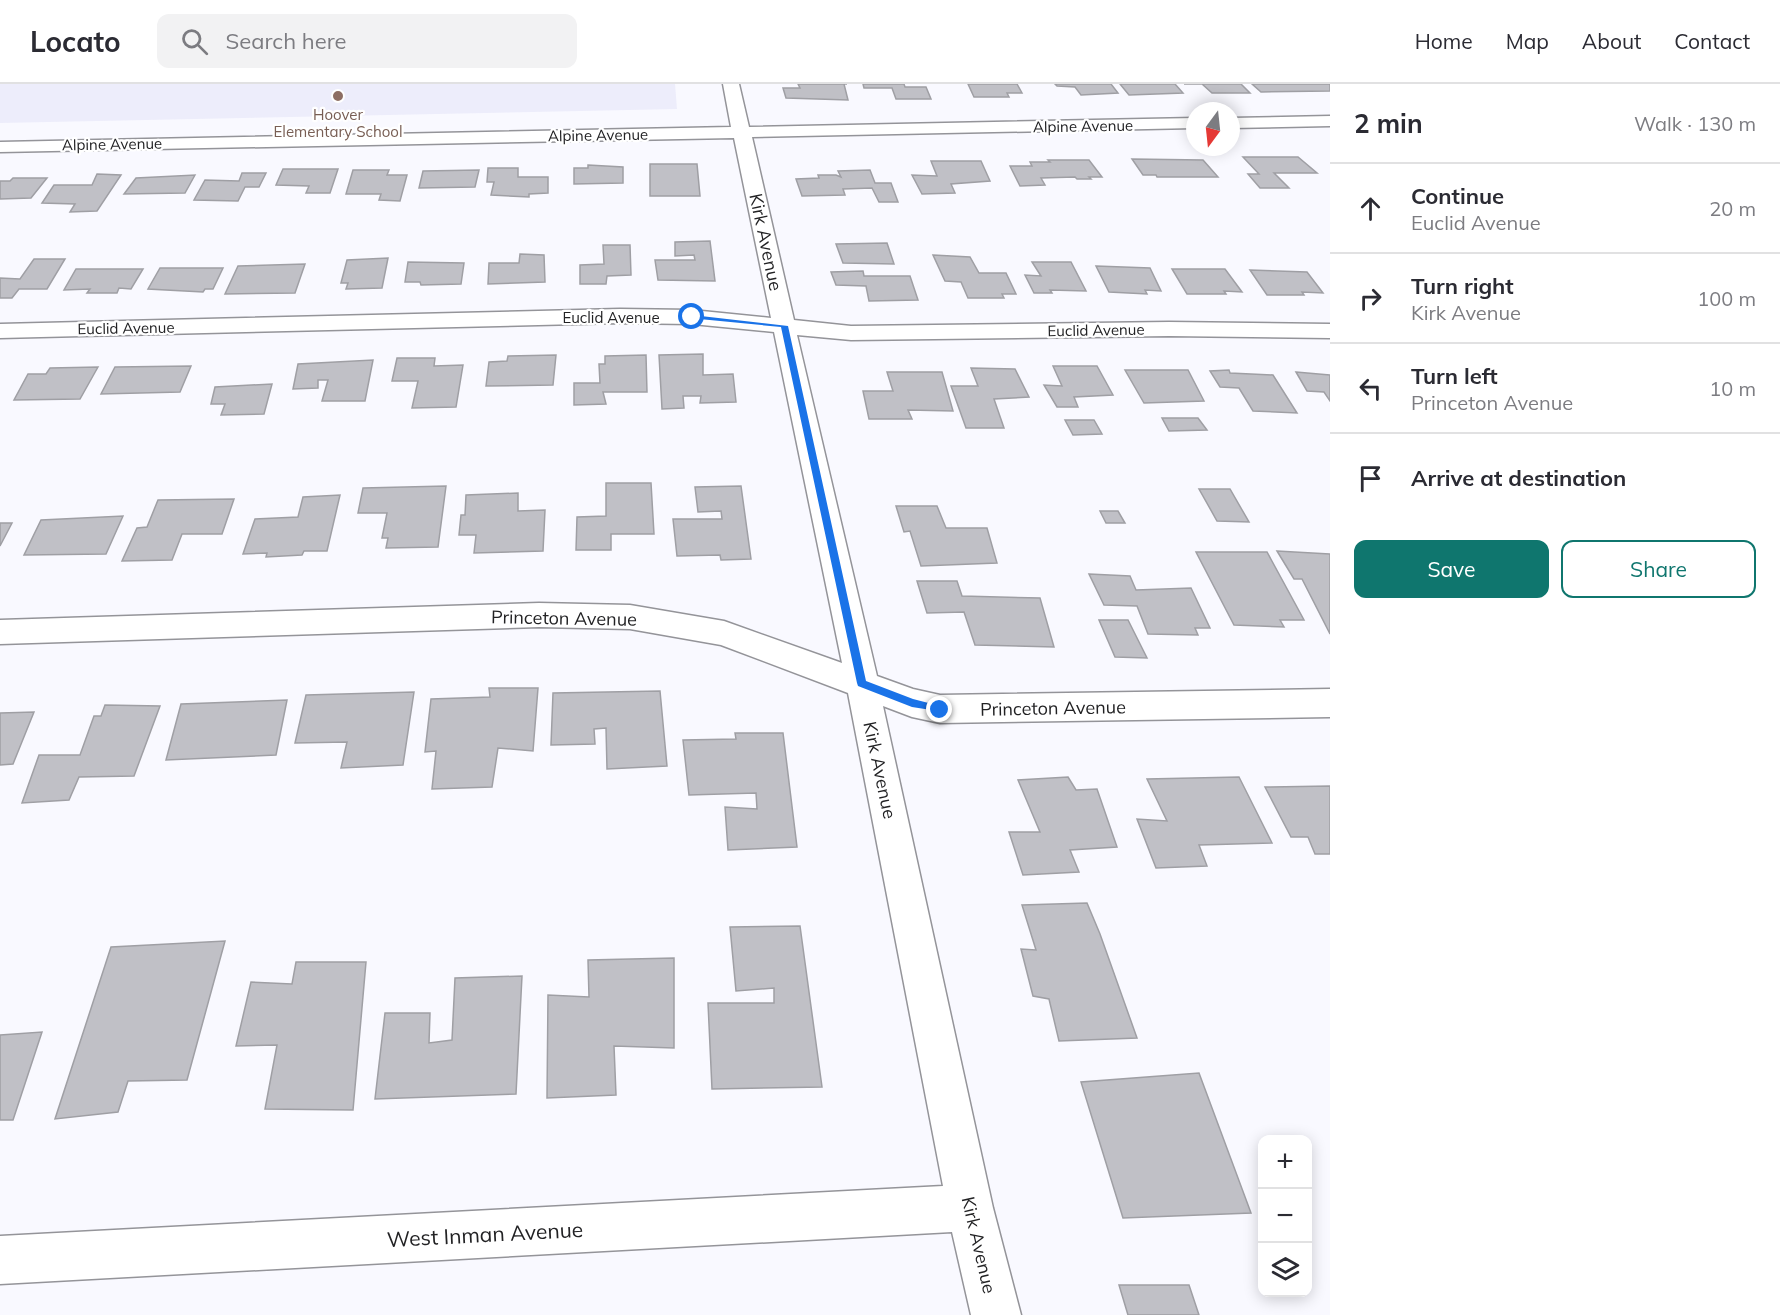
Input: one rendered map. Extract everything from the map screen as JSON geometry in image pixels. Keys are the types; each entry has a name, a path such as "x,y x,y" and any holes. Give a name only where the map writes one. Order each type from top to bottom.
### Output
{"street":[{"name":"Kirk Avenue","path":"731,84 862,683 970,1209 996,1315"},
{"path":"1240,123 1330,121"},
{"name":"Alpine Avenue","path":"0,147 1186,123"},
{"name":"Euclid Avenue","path":"0,331 620,316 692,317 850,333 1169,329 1330,331"},
{"name":"Princeton Avenue","path":"0,632 539,615 630,617 724,633 912,703 940,710 1330,703"},
{"name":"West Inman Avenue","path":"0,1260 970,1209"}],"shaded area":[{"name":"Hoover Elementary School","path":"0,84 675,84 677,109 0,123"}],"building":[{"path":"798,84 844,84 848,100 786,98 783,88 800,88"},
{"path":"863,84 904,84 905,87 926,87 931,99 896,99 892,88 864,88"},
{"path":"968,84 1017,84 1022,93 1007,93 1009,97 974,97"},
{"path":"1055,84 1111,84 1118,93 1081,95 1075,87"},
{"path":"1120,84 1175,84 1183,93 1129,95"},
{"path":"1202,84 1241,84 1250,93 1212,93"},
{"path":"1252,84 1330,84 1330,91 1261,92"},
{"path":"1243,157 1298,157 1317,173 1274,173 1289,188 1260,188 1248,174 1259,174"},
{"path":"1132,159 1203,160 1218,177 1143,175"},
{"path":"1048,160 1089,160 1102,177 1089,177 1091,179 1041,178 1045,185 1020,186 1010,166 1032,166 1030,162 1050,162"},
{"path":"931,161 981,161 990,181 951,184 955,193 922,194 912,175 937,176"},
{"path":"650,164 697,164 700,196 650,196"},
{"path":"588,165 623,167 623,183 574,184 574,168 588,168"},
{"path":"488,168 518,168 518,177 548,177 548,193 529,194 529,197 491,195 494,182 487,182"},
{"path":"283,169 338,169 330,193 306,193 309,186 276,185"},
{"path":"353,170 389,170 387,175 407,175 400,201 379,200 381,194 346,194"},
{"path":"479,170 475,187 419,188 423,171"},
{"path":"870,170 875,183 891,183 898,202 879,202 872,188 843,189 845,195 802,196 796,179 819,178 818,175 841,177 838,171"},
{"path":"242,173 266,173 259,187 245,187 238,201 194,200 205,180 239,181"},
{"path":"97,174 121,175 97,211 70,212 75,204 42,203 54,185 92,185"},
{"path":"195,175 185,193 124,194 136,178"},
{"path":"13,178 47,178 31,198 0,199 0,181 10,181"},
{"path":"710,241 715,281 658,280 655,260 695,260 694,255 675,256 675,242"},
{"path":"887,243 894,264 843,263 836,244"},
{"path":"603,245 630,245 631,275 607,276 606,284 580,284 580,265 604,264"},
{"path":"520,254 544,255 545,282 488,284 489,263 519,263"},
{"path":"933,255 970,257 979,273 1006,273 1016,294 1002,294 1004,298 968,298 961,282 945,281"},
{"path":"388,258 382,288 346,289 348,283 341,283 347,260"},
{"path":"34,259 65,259 47,289 19,289 12,298 0,298 0,278 20,279"},
{"path":"408,262 464,263 461,284 421,285 420,282 405,282"},
{"path":"1032,262 1071,262 1086,291 1050,290 1052,293 1034,293 1025,275 1041,276"},
{"path":"305,264 295,293 225,294 238,266"},
{"path":"1096,266 1150,268 1161,291 1145,290 1147,294 1109,292"},
{"path":"160,268 223,268 213,289 205,289 203,292 148,289"},
{"path":"76,269 143,269 131,289 119,288 117,293 87,293 90,289 64,290"},
{"path":"1172,269 1225,269 1242,292 1187,294"},
{"path":"1250,270 1307,272 1323,293 1267,295"},
{"path":"863,271 864,276 910,276 918,300 869,301 866,286 836,285 831,272"},
{"path":"703,354 703,375 733,374 736,402 700,403 701,396 683,396 684,408 662,409 659,355"},
{"path":"556,355 553,385 486,386 489,362 507,361 508,356"},
{"path":"646,355 647,392 603,392 606,404 574,405 574,383 600,383 599,364 605,364 605,356"},
{"path":"397,358 435,358 434,366 463,365 456,407 412,408 418,381 392,381"},
{"path":"373,360 365,401 322,401 328,380 318,380 318,388 293,389 298,364"},
{"path":"191,366 180,392 101,394 115,367"},
{"path":"1053,366 1097,366 1113,395 1074,397 1078,407 1057,407 1044,385 1062,386"},
{"path":"98,367 80,399 14,400 28,374 46,374 50,368"},
{"path":"971,368 1015,369 1029,397 994,399 1004,428 966,428 951,386 978,386"},
{"path":"1125,370 1188,370 1204,401 1144,403"},
{"path":"1229,370 1230,373 1273,375 1297,413 1253,411 1239,388 1220,387 1210,371"},
{"path":"887,372 942,372 953,411 908,410 912,419 869,419 863,391 893,391"},
{"path":"1296,372 1330,375 1330,401 1324,392 1307,391"},
{"path":"272,384 264,414 221,415 225,404 211,404 215,387"},
{"path":"1162,418 1198,418 1207,430 1169,431"},
{"path":"1065,420 1094,420 1102,434 1073,435"},
{"path":"606,483 651,483 654,534 611,534 611,550 576,550 577,517 606,516"},
{"path":"446,486 438,547 386,548 388,538 382,538 387,513 358,513 363,488"},
{"path":"741,486 751,559 721,560 720,555 677,556 673,519 722,519 721,511 698,512 695,487"},
{"path":"1199,489 1230,489 1249,522 1217,521"},
{"path":"518,493 518,511 545,510 543,551 474,553 476,535 459,535 461,515 465,515 466,495"},
{"path":"340,495 327,551 304,551 302,555 266,557 267,553 243,554 255,519 298,517 303,497"},
{"path":"234,499 222,534 182,534 172,560 122,561 137,528 147,527 158,500"},
{"path":"896,506 937,506 946,528 987,528 997,563 921,566 910,531 904,532"},
{"path":"1100,511 1118,511 1125,523 1106,523"},
{"path":"123,516 106,554 24,555 41,520"},
{"path":"0,523 12,523 0,546"},
{"path":"1277,551 1330,554 1330,634 1302,579 1294,579"},
{"path":"1196,552 1267,552 1304,620 1280,620 1284,627 1234,625"},
{"path":"1089,574 1130,576 1136,590 1191,588 1210,628 1195,628 1198,635 1148,634 1137,606 1104,605"},
{"path":"917,581 957,581 962,596 1040,598 1054,647 975,645 964,612 927,613"},
{"path":"1099,620 1128,620 1147,658 1115,657"},
{"path":"489,688 538,688 533,751 498,748 492,787 432,789 436,751 425,752 431,699 490,697"},
{"path":"660,691 667,766 607,769 606,728 594,729 595,744 551,745 553,693"},
{"path":"414,692 403,765 341,768 347,742 295,743 306,695"},
{"path":"287,700 276,755 166,760 181,704"},
{"path":"105,705 160,706 134,776 79,777 69,800 22,803 39,755 80,755 94,716 101,716"},
{"path":"34,712 13,764 0,765 0,713"},
{"path":"735,733 783,733 797,847 728,850 725,807 757,809 756,793 689,795 683,740 736,739"},
{"path":"1068,777 1076,790 1097,789 1117,847 1070,850 1079,872 1023,875 1009,832 1040,832 1018,780"},
{"path":"1239,777 1272,843 1199,845 1207,866 1156,868 1137,819 1167,821 1147,779"},
{"path":"1330,786 1330,854 1315,854 1308,837 1291,837 1265,787"},
{"path":"1087,903 1137,1038 1059,1041 1049,999 1033,996 1021,949 1036,950 1022,905"},
{"path":"800,926 822,1087 712,1089 708,1003 774,1003 774,988 736,991 730,927"},
{"path":"225,941 187,1080 128,1081 118,1112 55,1119 111,947"},
{"path":"674,958 674,1048 614,1046 616,1095 547,1098 548,995 589,997 588,960"},
{"path":"296,962 366,962 353,1110 265,1109 277,1045 236,1046 251,982 292,984"},
{"path":"522,976 516,1094 375,1099 385,1013 430,1013 429,1043 452,1040 455,978"},
{"path":"42,1032 13,1120 0,1120 0,1035"},
{"path":"1199,1073 1251,1213 1123,1218 1081,1082"},
{"path":"1119,1285 1189,1285 1199,1315 1128,1315"}],"place":[{"name":"Hoover Elementary School","path":"338,96"}],"route":[{"path":"692,317 784,326 862,683 912,703 940,710"}]}
